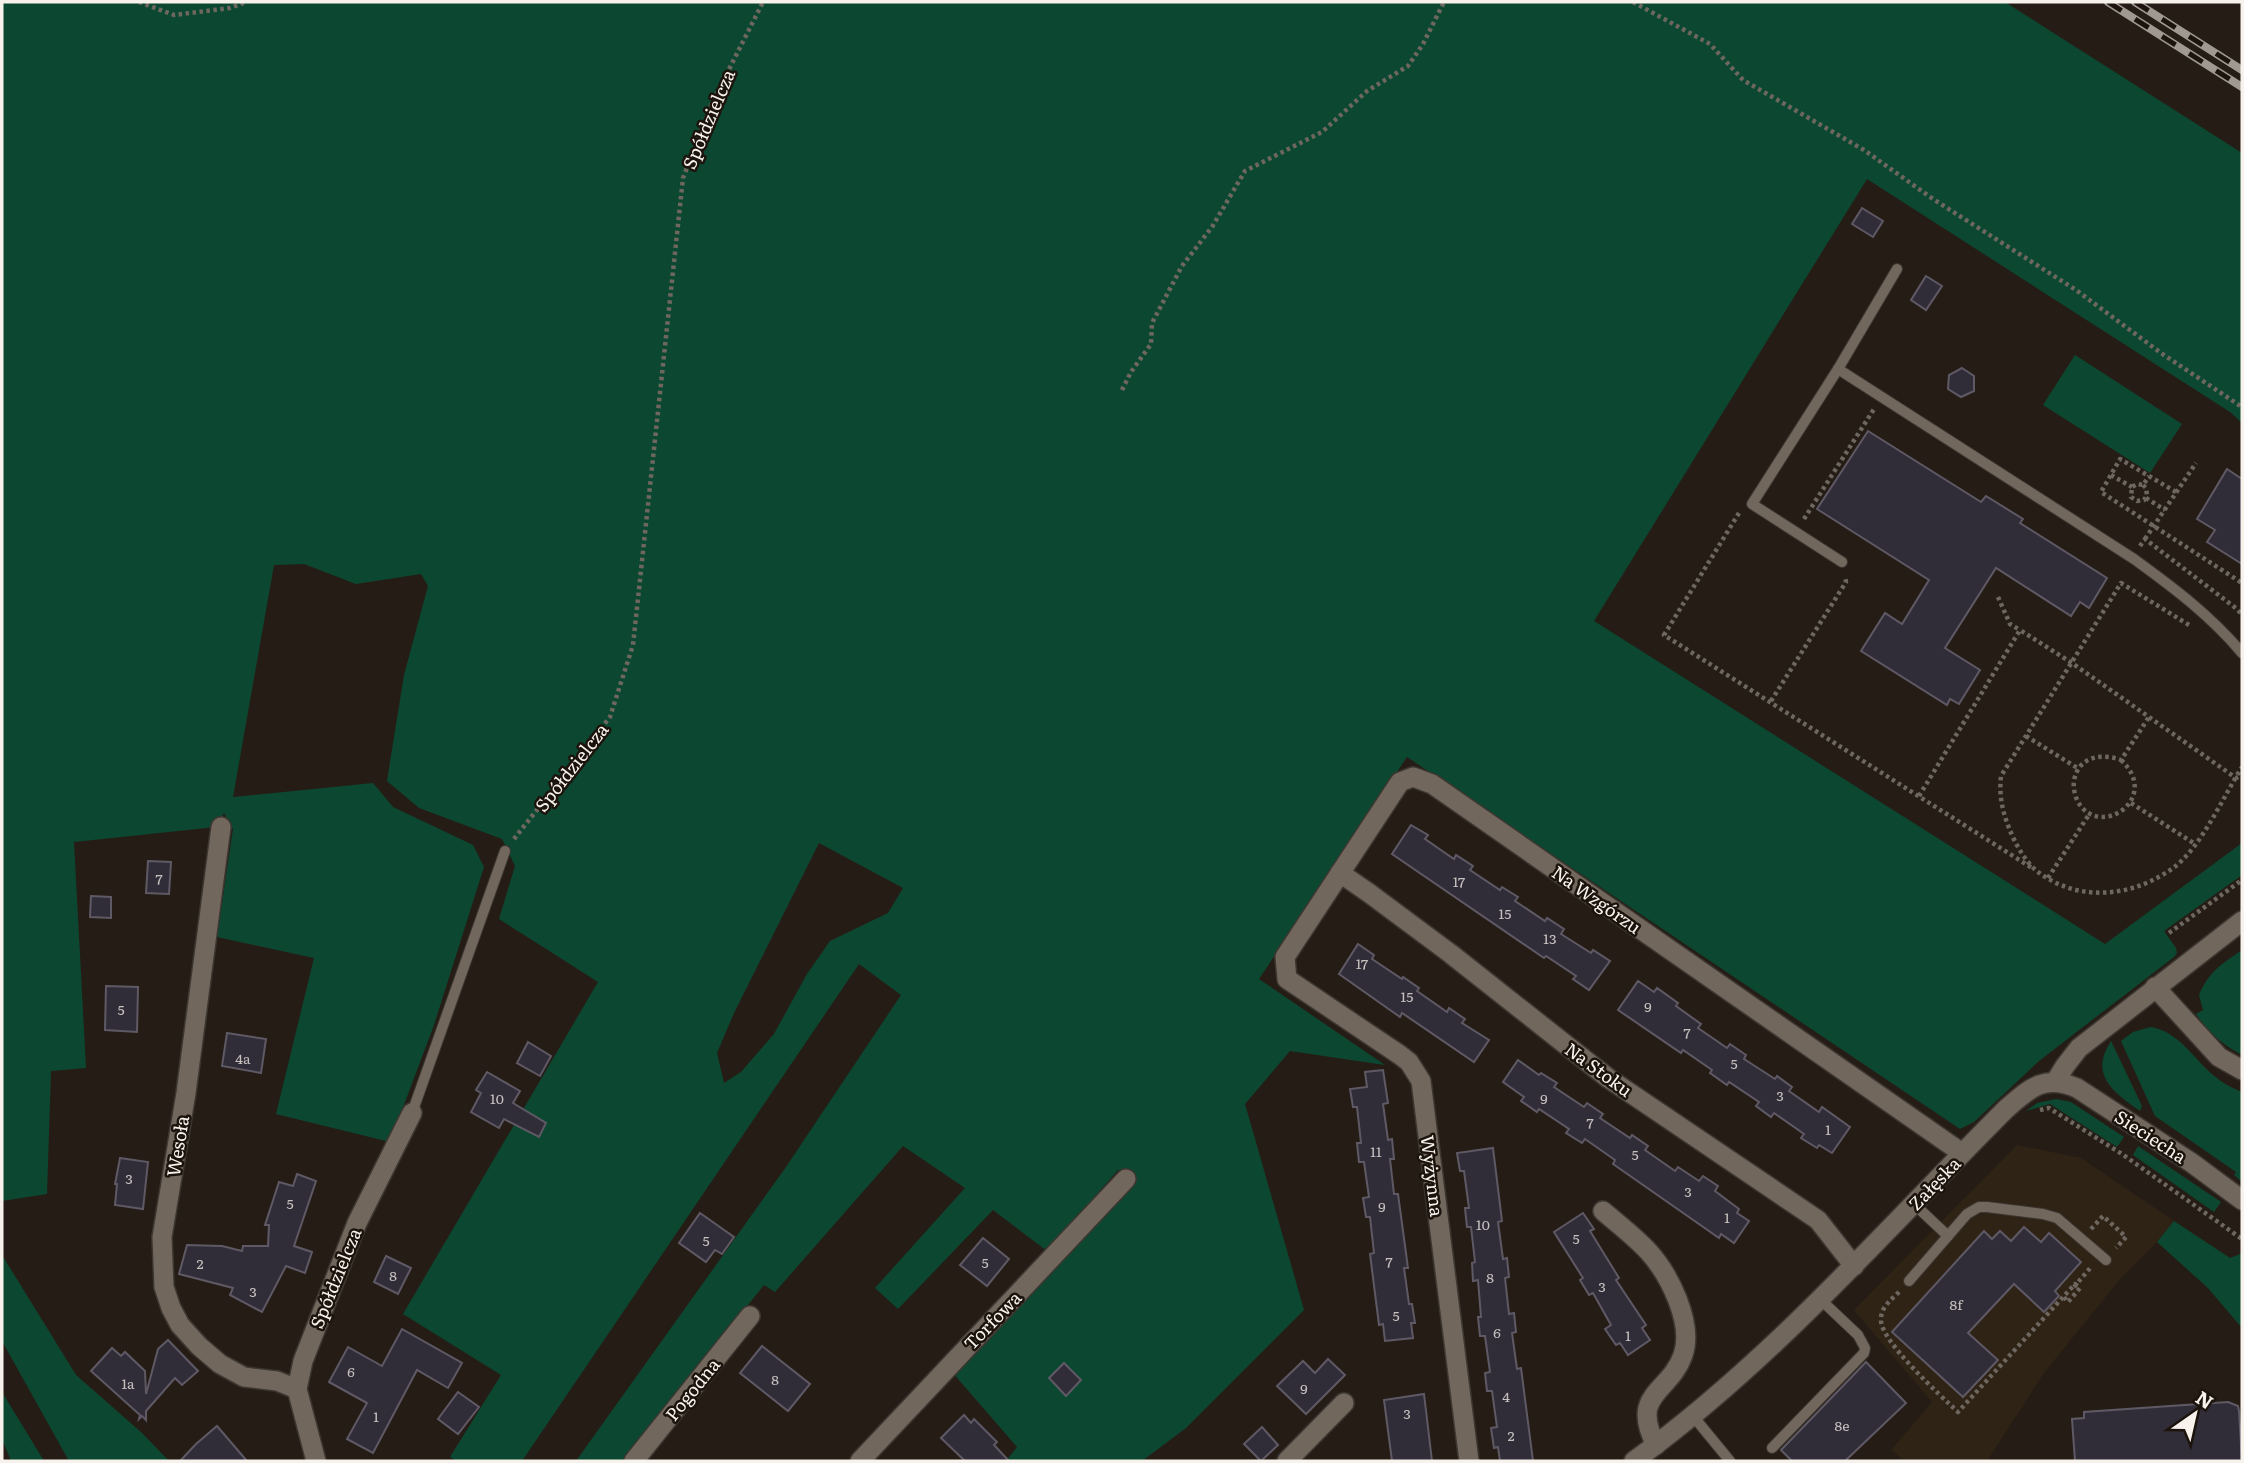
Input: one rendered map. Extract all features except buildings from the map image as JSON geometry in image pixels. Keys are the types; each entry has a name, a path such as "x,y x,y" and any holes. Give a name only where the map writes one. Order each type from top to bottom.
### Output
{"street":[{"name":"Na Wzgórzu","path":"1285,957 1400,782 1413,777 1432,784 1962,1153"},
{"name":"Wesoła","path":"221,827 186,1093 162,1237 164,1287 180,1325 220,1364 244,1377 277,1381 297,1389"},
{"name":"Na Stoku","path":"1340,873 1451,954 1608,1078 1818,1220 1854,1266"},
{"path":"2055,1082 2079,1048 2242,921"},
{"name":"Wyżynna","path":"1285,957 1287,979 1400,1055 1409,1062 1421,1081 1469,1461"},
{"path":"2155,987 2219,1057 2242,1070"},
{"name":"Załęska","path":"1634,1461 1693,1416 1764,1354 1821,1300 2006,1109 2029,1089 2042,1083 2055,1082"},
{"name":"Sieciecha","path":"2055,1082 2077,1088 2181,1156 2242,1200"},
{"name":"Spółdzielcza","path":"316,1461 297,1389 303,1361 357,1223 412,1113"},
{"name":"Torfowa","path":"860,1461 1126,1179"},
{"path":"1602,1211 1649,1252 1671,1285 1686,1323 1685,1352 1681,1362 1654,1396 1647,1411 1647,1423 1656,1445"},
{"name":"Pogodna","path":"634,1461 750,1316"},
{"path":"1287,1461 1344,1403"}],"lane":[{"path":"1842,562 1752,504 1838,369 1897,269"},
{"path":"1838,369 2132,558 2178,591 2222,630 2242,653"},
{"name":"Spółdzielcza","path":"412,1113 505,851"},
{"path":"1914,1203 1948,1236"},
{"path":"1909,1281 1967,1214 1987,1207 2043,1214 2063,1222 2106,1260"},
{"path":"1772,1448 1864,1353 1865,1348 1858,1335 1821,1300"},
{"path":"1693,1416 1730,1461"}],"path":[{"path":"139,2 174,15 230,8 246,2"},
{"name":"Spółdzielcza","path":"505,851 610,717 633,645 683,178 712,103 763,2"},
{"path":"1122,390 1151,344 1152,323 1182,266 1212,227 1245,171 1322,132 1367,91 1408,66 1423,44 1444,2"},
{"path":"1633,2 1710,44 1743,80 1864,150 1933,199 2076,290 2161,354 2242,407"},
{"path":"1796,532 1875,407"},
{"path":"2176,492 2120,459 2101,492 2242,583"},
{"path":"2132,558 2196,463"},
{"path":"2111,475 2132,487"},
{"path":"2143,485 2149,476"},
{"path":"2143,485 2147,491 2146,498 2140,502 2133,500 2130,493 2132,487 2143,485"},
{"path":"2146,498 2165,510"},
{"path":"2127,509 2133,500"},
{"path":"1737,517 1664,635 2048,878 2083,891 2108,893 2137,888 2175,866 2195,844 2242,767"},
{"path":"2145,539 2242,615"},
{"path":"2036,871 2012,836 2002,811 1999,793 2001,776 2121,583 2199,632"},
{"path":"1770,701 1838,595"},
{"path":"1998,597 2010,624 2072,663 2235,778"},
{"path":"1919,796 2020,630"},
{"path":"2121,760 2148,717"},
{"path":"2026,736 2079,769"},
{"path":"2108,755 2121,760 2129,767 2135,784 2131,803 2115,815 2106,817 2090,813 2080,805 2075,795 2074,785 2079,769 2089,759 2098,756 2108,755"},
{"path":"2235,778 2242,775"},
{"path":"2131,803 2195,844"},
{"path":"2048,878 2090,813"},
{"path":"2169,933 2242,880"},
{"path":"2038,1111 2049,1108 2122,1154 2242,1239"},
{"path":"1909,1281 1883,1310 1881,1326 1888,1338 1929,1385 1958,1412 2075,1284 2080,1289 2068,1302 2064,1297 2071,1289 2079,1281 2094,1265"}],"shaded area":[{"path":"2017,1145 2081,1158 2174,1221 2120,1279 2044,1373 1987,1461 1905,1461 1891,1450 1932,1402 1854,1310"}],"green space":[{"path":"2,2 2005,2 2242,153 2242,423 2230,412 1867,179 1594,621 2105,944 2242,843 2242,875 2164,931 2176,948 2174,957 2039,1061 1974,1122 1960,1129 1407,757 1259,979 1385,1065 1290,1051 1245,1104 1304,1310 1186,1428 1142,1461 1006,1461 1017,1447 952,1372 1135,1181 1118,1170 1047,1251 993,1210 898,1309 875,1288 965,1188 903,1146 775,1292 764,1285 623,1461 576,1461 786,1167 901,995 859,964 522,1461 456,1461 450,1457 501,1375 403,1314 598,982 499,919 515,866 502,839 419,808 387,781 404,675 428,586 421,574 356,584 304,564 274,565 233,797 373,783 393,807 473,845 484,867 434,1025 390,1142 276,1114 314,958 217,937 233,829 224,813 216,827 74,842 86,1068 51,1071 47,1194 2,1201","holes":["819,843 903,888 888,913 830,941 807,974 774,1034 741,1072 724,1083 717,1053 734,1013"]},
{"path":"2075,355 2182,424 2150,473 2043,405"},
{"path":"2242,950 2242,1055 2216,1037 2196,1014 2203,1010 2199,995 2207,980"},
{"path":"2151,1027 2170,1034 2216,1078 2242,1092 2242,1182 2234,1175 2236,1172 2155,1116 2121,1041 2133,1032"},
{"path":"2111,1041 2142,1106 2140,1111 2113,1089 2103,1073 2102,1064"},
{"path":"2056,1099 2071,1102 2124,1137 2117,1147 2050,1104 2026,1111 2037,1103"},
{"path":"2138,1146 2221,1202 2214,1212 2133,1155"},
{"path":"2174,1221 2230,1258 2240,1254 2242,1256 2242,1328 2208,1288 2157,1242"},
{"path":"2,1255 76,1375 142,1433 169,1461 69,1461 2,1341"},
{"path":"2,1392 44,1461 11,1461 2,1439"}],"railway":[{"path":"2108,2 2242,87"},
{"path":"2135,2 2242,70"}]}
